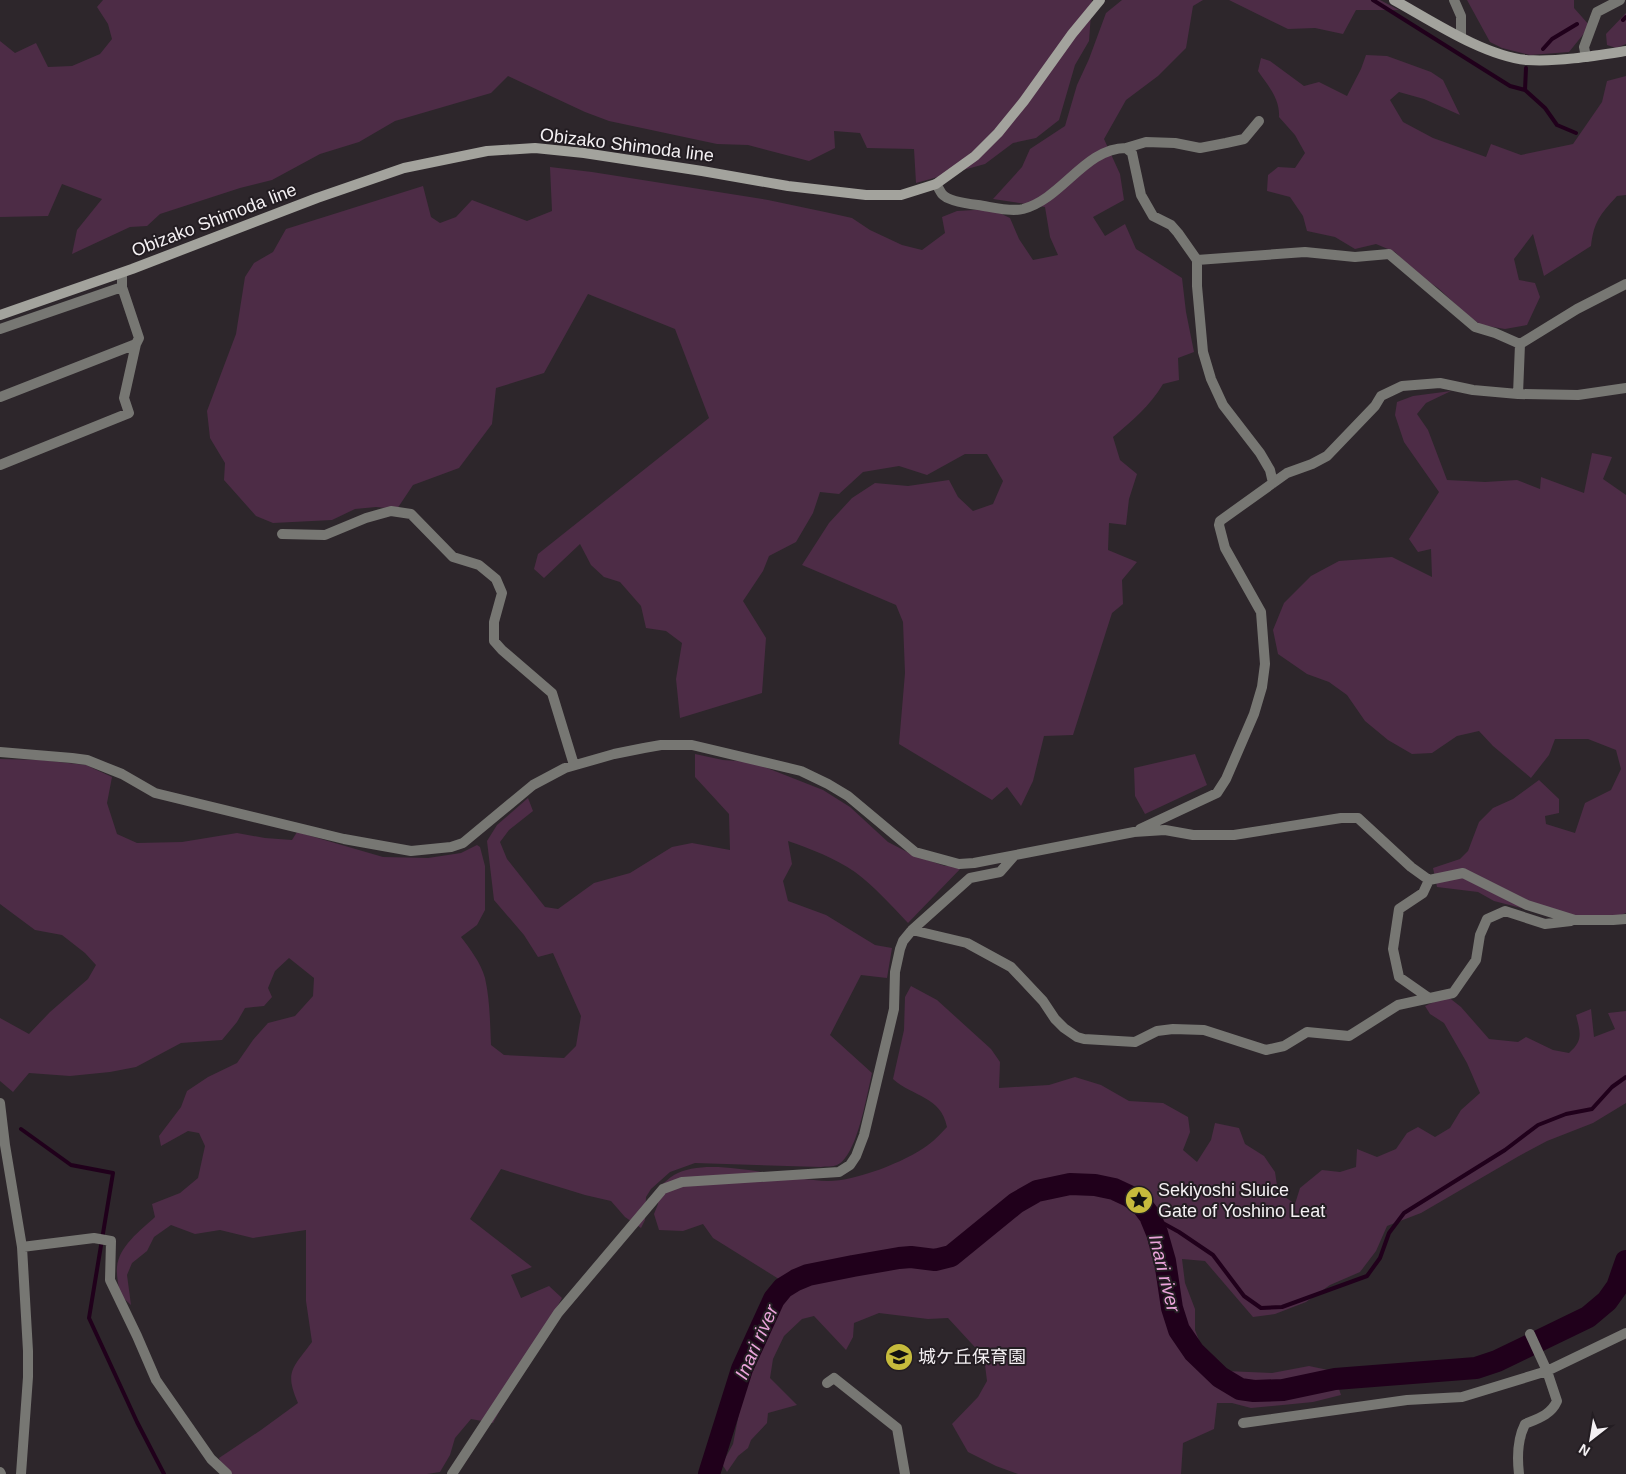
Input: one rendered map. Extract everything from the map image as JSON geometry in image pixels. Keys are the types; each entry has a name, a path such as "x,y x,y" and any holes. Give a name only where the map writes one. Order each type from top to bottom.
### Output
{"main road":[{"name":"Obizako Shimoda line","path":"0,315 122,273 317,198 404,168 487,151 535,148 584,153 788,186 866,195 901,196 936,184 975,156 998,133 1024,101 1072,34 1100,0"},
{"path":"1394,0 1461,37 1504,54 1526,60 1586,57 1626,51"}],"street":[{"path":"1454,0 1461,16 1461,37"},
{"path":"1586,57 1584,47 1596,12 1620,0"},
{"path":"936,184 943,195 963,203 1008,209 1024,209 1056,191 1085,166 1103,153 1113,149 1126,148 1146,142 1175,142 1200,148 1244,139 1259,121"},
{"path":"1126,148 1132,153 1141,195 1154,216 1171,225 1197,260 1197,286 1203,352 1211,379 1223,405 1260,453 1270,470 1272,483"},
{"path":"1197,260 1305,252 1354,256 1389,254 1475,326 1520,344"},
{"path":"0,465 129,414 124,398 139,338 122,287 122,273"},
{"path":"1520,344 1577,309 1626,284"},
{"path":"0,329 122,287"},
{"path":"0,397 136,344"},
{"path":"1518,394 1520,344"},
{"path":"1134,832 1217,793 1226,779 1254,714 1265,672 1261,612 1225,548 1219,525 1220,521 1287,473 1327,456 1375,406 1381,396 1402,386 1440,383 1473,390 1518,394 1578,395 1626,388"},
{"path":"282,534 324,535 366,518 391,511 411,514 454,557 479,565 496,579 502,593 494,622 494,641 552,693 574,765"},
{"path":"0,752 87,760 122,774 155,793 344,839 411,851 451,847 463,843 533,785 565,768 614,754 661,745 692,745 801,771 848,796 915,852 959,864 974,864 1134,832 1165,830 1193,835 1234,835 1341,818 1358,818 1411,867 1429,880 1463,873 1527,905 1577,920"},
{"path":"452,1474 558,1313 663,1189 682,1182 839,1172 850,1165 856,1156 864,1135 894,1009 894,986 903,940 970,878 1000,872 1014,856"},
{"path":"1429,880 1423,893 1399,909 1394,949 1399,977 1429,998"},
{"path":"912,930 967,943 1011,967 1042,1000 1055,1019 1077,1037 1135,1042 1157,1031 1173,1029 1204,1030 1266,1050 1284,1046 1307,1032 1349,1036 1398,1005 1453,993 1476,960 1480,935 1487,919 1505,911 1544,924 1577,920 1626,919"},
{"path":"0,1103 22,1247 28,1377 21,1474"},
{"path":"22,1247 94,1238 111,1241 110,1280 156,1380 211,1459 227,1474"},
{"path":"1244,1424 1408,1400 1462,1397 1547,1371 1626,1333"},
{"path":"1519,1474 1520,1436 1525,1424 1546,1415 1554,1408 1557,1402 1547,1371 1530,1334"},
{"path":"827,1383 834,1378 897,1428 905,1474"}],"shaded area":[{"path":"103,0 1092,0 1089,41 1075,65 1059,120 1036,138 1013,143 985,164 916,183 914,149 867,148 860,133 834,131 835,148 809,161 748,145 717,144 609,121 585,112 508,76 491,93 395,121 359,142 320,154 272,180 240,188 160,214 147,226 130,227 72,254 77,230 102,199 62,184 48,216 0,217 0,41 15,53 36,43 48,67 72,66 100,54 112,39 108,24 97,7"},
{"path":"1122,0 1203,0 1193,6 1186,48 1158,76 1126,100 1104,139 1120,174 1124,200 1093,217 1105,236 1125,224 1136,249 1182,278 1194,352 1178,358 1179,380 1163,384 1134,419 1113,437 1120,460 1137,474 1129,499 1126,525 1109,523 1108,550 1137,562 1122,580 1123,604 1112,613 1073,735 1044,736 1033,781 1021,806 1007,787 992,800 899,744 905,673 903,622 896,605 802,565 829,523 852,498 875,483 908,486 949,480 958,497 973,511 993,504 1003,481 987,454 965,454 927,475 899,466 863,472 839,494 820,492 813,513 796,542 769,556 763,571 743,601 766,638 762,693 680,718 676,679 682,643 666,631 646,628 641,606 620,582 604,577 591,565 580,544 544,578 534,569 538,554 709,418 675,329 588,294 544,373 496,388 492,424 459,468 413,485 397,509 376,507 355,509 332,520 273,523 256,516 224,480 225,463 210,438 207,411 236,334 245,277 254,263 273,252 286,229 423,186 431,217 440,223 456,217 472,200 527,221 552,211 550,167 592,172 768,200 852,218 870,230 902,245 922,250 945,233 942,217 957,211 991,209 1010,218 1019,239 1033,260 1058,255 1050,237 1045,207 993,199 1022,167 1030,149 1065,126 1077,85 1106,13"},
{"path":"1229,0 1380,0 1399,10 1356,10 1343,34 1315,28 1288,29"},
{"path":"1467,0 1574,0 1574,8 1590,26 1569,52 1530,55 1502,48 1490,42"},
{"path":"1626,13 1626,44 1616,48 1607,45 1606,34"},
{"path":"1366,55 1387,56 1431,72 1443,80 1460,115 1424,99 1399,92 1390,100 1403,122 1433,138 1486,157 1491,144 1521,155 1573,144 1602,102 1607,81 1626,76 1626,195 1617,196 1602,214 1596,224 1591,246 1544,276 1533,234 1514,259 1519,280 1535,283 1540,297 1527,325 1505,329 1481,325 1438,288 1417,274 1395,252 1376,244 1355,249 1335,237 1307,231 1303,216 1290,197 1267,191 1268,175 1278,167 1295,168 1305,153 1295,135 1279,117 1278,104 1258,71 1261,58 1270,61 1304,86 1319,82 1347,96"},
{"path":"1451,391 1426,403 1417,414 1428,430 1447,480 1485,482 1517,480 1540,489 1541,477 1584,493 1592,453 1612,457 1603,479 1626,495 1626,913 1615,917 1537,912 1494,901 1478,892 1437,887 1433,868 1460,859 1468,851 1479,822 1493,808 1513,799 1539,780 1559,799 1559,813 1545,816 1546,824 1575,833 1585,803 1611,790 1621,769 1616,750 1588,739 1555,739 1549,755 1531,778 1493,746 1479,731 1457,736 1432,753 1412,754 1388,740 1365,721 1347,695 1329,682 1307,674 1278,654 1273,630 1284,603 1311,576 1339,561 1392,557 1432,577 1431,549 1418,552 1409,539 1439,492 1404,442 1395,415 1397,402 1413,396"},
{"path":"695,754 723,760 752,762 823,790 850,807 888,842 915,856 945,866 963,866 908,923 876,890 855,872 831,858 788,841 792,864 783,881 788,901 826,915 875,945 892,948 887,978 861,975 830,1035 872,1073 856,1138 844,1160 834,1166 821,1167 695,1163 670,1172 651,1189 646,1197 645,1220 641,1228 625,1217 611,1201 585,1195 501,1169 470,1219 532,1267 511,1275 521,1298 549,1286 562,1298 493,1423 471,1419 455,1438 450,1455 440,1472 427,1474 226,1474 222,1469 219,1458 298,1403 291,1376 296,1364 312,1342 306,1301 306,1230 253,1238 220,1230 195,1234 171,1225 154,1237 147,1251 132,1263 127,1275 131,1305 120,1295 117,1267 126,1246 155,1217 152,1204 180,1193 198,1178 205,1146 199,1133 188,1131 161,1146 159,1136 181,1107 187,1091 208,1077 237,1063 268,1023 295,1016 313,996 314,978 289,958 275,971 268,988 272,997 264,1006 245,1008 237,1022 222,1040 181,1043 136,1067 110,1072 70,1076 29,1073 13,1092 0,1081 0,1018 29,1034 50,1012 88,979 96,965 85,953 62,935 35,930 0,904 0,759 41,760 86,765 112,777 107,803 117,834 137,843 182,842 237,833 292,840 297,832 383,857 428,858 461,853 477,845 480,847 485,866 485,910 477,925 461,937 478,962 485,978 489,1003 491,1045 504,1055 564,1058 576,1046 581,1016 553,953 538,957 524,935 494,900 487,841 497,825 528,798 533,811 509,830 500,842 507,859 545,907 558,909 594,883 630,873 672,847 692,843 730,850 729,814 695,777"},
{"path":"1195,754 1207,785 1145,814 1135,796 1134,768"},
{"path":"911,986 937,1000 991,1049 1000,1062 999,1088 1049,1085 1075,1077 1101,1085 1129,1101 1163,1103 1188,1117 1190,1132 1183,1150 1197,1162 1211,1140 1215,1123 1239,1128 1245,1144 1264,1156 1275,1172 1278,1192 1295,1204 1300,1188 1322,1170 1340,1172 1356,1167 1357,1149 1377,1157 1396,1149 1407,1133 1418,1127 1435,1137 1450,1128 1461,1110 1480,1093 1467,1063 1444,1023 1430,1014 1425,1006 1447,996 1461,1007 1489,1039 1518,1042 1526,1037 1553,1050 1569,1053 1577,1044 1580,1036 1576,1015 1591,1009 1594,1037 1615,1029 1608,1013 1626,1011 1626,1103 1593,1123 1547,1141 1519,1156 1421,1213 1387,1226 1376,1251 1360,1272 1330,1285 1306,1302 1275,1314 1253,1317 1205,1261 1182,1259 1185,1283 1195,1309 1195,1330 1203,1351 1226,1371 1272,1373 1309,1366 1333,1371 1341,1395 1313,1402 1251,1408 1232,1403 1217,1403 1214,1429 1183,1443 1181,1474 1018,1474 996,1466 968,1452 952,1424 978,1397 987,1381 984,1357 948,1318 928,1319 879,1313 854,1323 853,1337 846,1350 814,1316 802,1319 784,1336 773,1359 770,1378 797,1405 768,1413 767,1423 751,1440 748,1448 738,1456 727,1472 722,1464 733,1444 739,1413 733,1372 753,1323 772,1289 782,1281 713,1238 703,1224 683,1231 659,1230 654,1214 658,1204 659,1187 674,1175 689,1169 707,1167 749,1170 811,1180 828,1181 852,1178 894,1164 931,1143 947,1127 944,1117 933,1103 893,1079 904,1030 905,997"}],"waterway":[{"path":"1373,0 1510,86 1525,90"},
{"path":"1623,20 1626,17"},
{"path":"1543,49 1552,39 1577,24"},
{"path":"1526,68 1525,90 1545,108 1557,125 1576,133"},
{"path":"1150,1216 1179,1232 1213,1255 1244,1296 1261,1308 1282,1307 1367,1276 1380,1258 1389,1233 1404,1213 1505,1150 1538,1125 1566,1114 1592,1109 1612,1087 1626,1077"},
{"path":"21,1129 71,1165 113,1173 89,1318 137,1422 164,1474"},
{"name":"Inari river","path":"709,1474 742,1369 774,1299 783,1288 808,1275 853,1266 899,1258 911,1257 935,1260 951,1256 1016,1203 1037,1191 1070,1184 1095,1185 1114,1189 1141,1204 1150,1216 1157,1233 1165,1261 1172,1308 1179,1330 1194,1352 1220,1377 1240,1389 1254,1391 1283,1390 1335,1379 1476,1368 1497,1361 1588,1317 1607,1301 1617,1287 1626,1261"}],"place":[{"name":"Sekiyoshi Sluice Gate of Yoshino Leat","path":"1139,1200"},
{"name":"城ケ丘保育園","path":"899,1357"}]}
